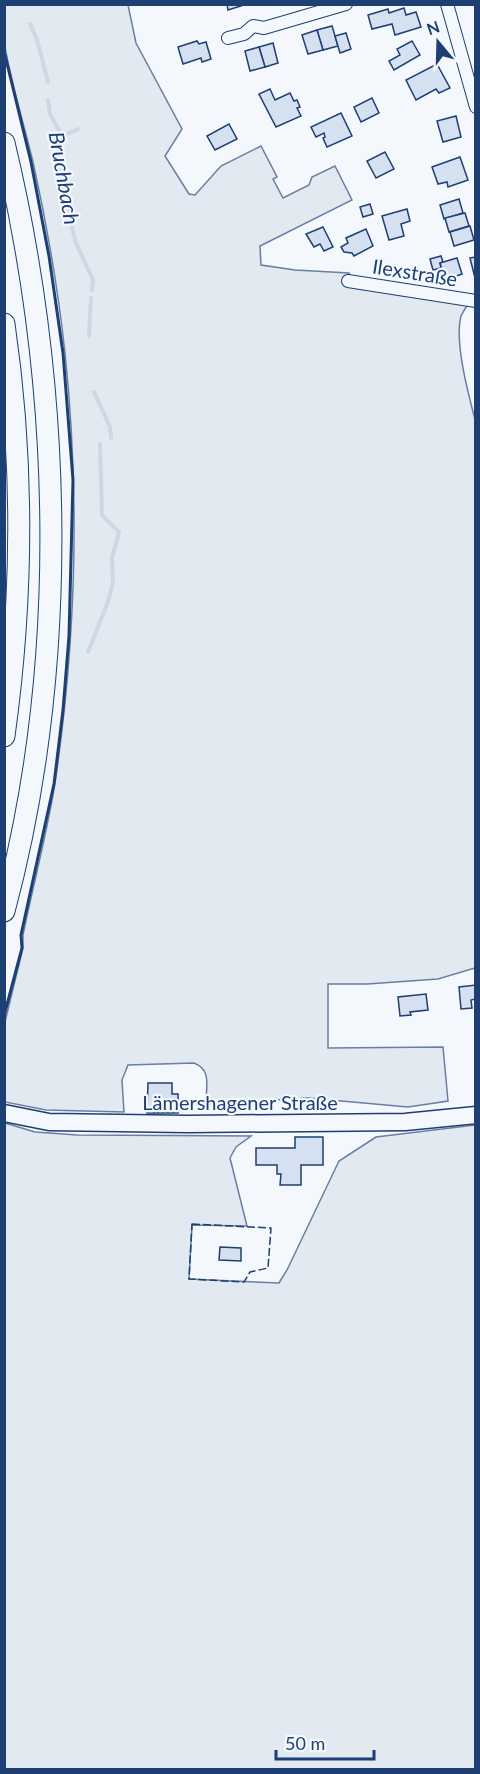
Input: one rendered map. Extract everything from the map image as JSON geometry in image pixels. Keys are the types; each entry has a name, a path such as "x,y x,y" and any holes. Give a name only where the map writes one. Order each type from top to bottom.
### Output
{"highway":[{"path":"4,143 35,301 48,424 51,536 46,668 33,774 12,882 4,911"},
{"path":"4,324 15,419 18,489 17,594 4,736"}],"main road":[{"name":"Lämershagener Straße","path":"4,1113 49,1122 177,1124 405,1122 476,1115"}],"street":[{"path":"228,38 244,34 252,21 264,28 346,4"},
{"path":"447,4 476,107"},
{"name":"Ilexstraße","path":"348,281 476,301"}],"shaded area":[{"path":"4,5 128,5 136,43 182,129 165,156 189,194 195,195 221,166 261,146 277,177 273,179 283,198 309,185 312,177 335,166 352,200 260,246 261,265 295,270 349,273 351,278 469,303 461,316 459,340 463,370 476,423 475,968 438,979 328,984 328,1048 443,1047 448,1101 408,1107 308,1098 206,1104 206,1074 200,1066 194,1063 128,1065 122,1080 124,1112 46,1110 5,1102 5,1022 23,948 23,935 48,821 62,730 71,622 74,514 70,407 59,305 38,186 5,47"},
{"path":"5,1123 35,1132 77,1135 251,1136 236,1147 230,1158 247,1226 192,1225 189,1279 279,1283 339,1161 376,1137 475,1125 475,1769 5,1769"}],"building":[{"path":"227,4 247,4 228,10"},
{"path":"404,8 406,15 416,12 421,27 395,35 392,24 372,29 368,15 388,9 389,13"},
{"path":"332,26 338,46 323,50 317,30"},
{"path":"317,30 323,50 308,54 302,35"},
{"path":"346,33 351,49 340,53 335,36"},
{"path":"197,41 199,44 206,42 211,59 202,62 201,58 183,64 178,47"},
{"path":"412,41 420,55 394,70 389,61 400,55 397,49"},
{"path":"273,43 278,63 265,67 259,47"},
{"path":"259,47 265,67 250,71 245,51"},
{"path":"437,64 450,88 439,93 436,89 416,100 406,80"},
{"path":"270,89 275,100 290,93 294,101 297,100 300,107 297,108 301,116 276,127 259,94"},
{"path":"372,98 379,113 361,122 354,107"},
{"path":"341,113 352,136 327,147 323,138 324,133 316,137 311,127"},
{"path":"456,116 461,137 443,142 437,121"},
{"path":"229,124 237,139 215,150 207,136"},
{"path":"385,152 394,169 376,178 367,161"},
{"path":"460,157 468,180 448,187 447,182 438,184 432,167"},
{"path":"459,199 463,213 444,219 440,205"},
{"path":"370,204 373,214 363,217 360,207"},
{"path":"407,209 410,221 401,224 404,236 389,240 382,216"},
{"path":"465,213 469,226 449,232 445,218"},
{"path":"470,226 474,240 454,246 450,232"},
{"path":"323,227 333,247 324,251 320,244 314,247 306,234"},
{"path":"366,229 373,246 354,256 352,253 344,252 341,247 348,243 346,238"},
{"path":"441,256 443,262 440,263 441,268 433,270 430,259"},
{"path":"476,257 476,278 475,278 470,258"},
{"path":"457,258 462,274 445,280 440,263"},
{"path":"476,985 476,999 471,1000 472,1008 461,1009 459,987"},
{"path":"426,994 428,1010 410,1012 411,1015 400,1016 398,997"},
{"path":"148,1083 172,1083 172,1094 178,1094 178,1113 147,1113"},
{"path":"295,1137 323,1137 323,1165 301,1165 301,1185 280,1185 281,1174 277,1174 277,1165 256,1165 256,1148 295,1148"},
{"path":"220,1247 241,1248 241,1261 219,1260"}],"waterway":[{"name":"Bruchbach","path":"30,24 37,40 48,82"},
{"name":"Bruchbach","path":"48,100 50,114 62,136 62,188 76,243 93,280 92,290"},
{"path":"62,136 78,129"},
{"name":"Bruchbach","path":"89,336 91,298"},
{"name":"Bruchbach","path":"94,392 110,427 111,438"},
{"name":"Bruchbach","path":"88,652 108,602 113,582 112,558 119,532 102,515 100,444"}],"fence":[{"path":"192,1224 271,1228 268,1268 250,1272 244,1282 189,1279 192,1224"}],"wall":[{"path":"4,51 31,162 49,256 63,353 73,480 69,636 54,784 21,935 22,948 4,1016"}]}
